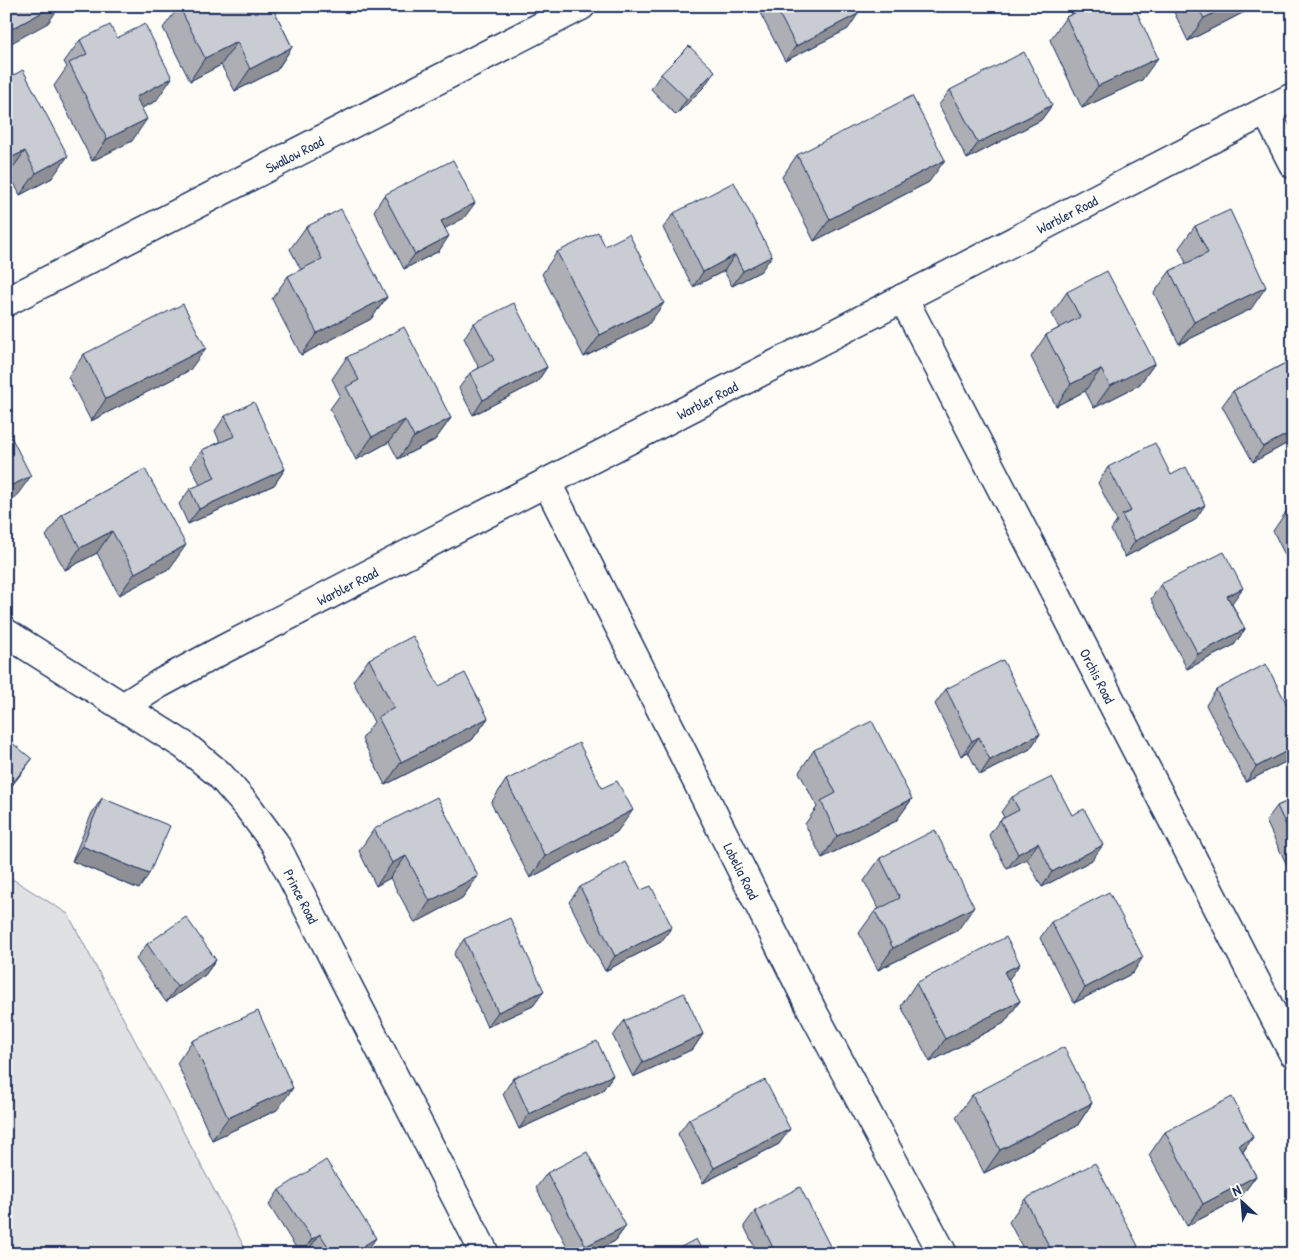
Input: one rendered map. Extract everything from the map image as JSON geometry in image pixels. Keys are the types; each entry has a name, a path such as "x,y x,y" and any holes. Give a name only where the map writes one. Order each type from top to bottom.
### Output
{"street":[{"name":"Swallow Road","path":"6,302 581,6"},
{"name":"Warbler Road","path":"123,707 159,684 222,650 1293,97"},
{"path":"1266,111 1293,164"},
{"name":"Orchis Road","path":"903,298 1293,1053"},
{"name":"Lobelia Road","path":"547,483 813,1012 943,1254"},
{"name":"Prince Road","path":"6,633 185,746 219,774 248,807 274,842 485,1254"}],"shaded area":[{"path":"6,875 68,914 248,1254 6,1254"}],"building":[{"path":"6,6 54,6 6,32"},
{"path":"179,6 272,6 292,47 250,69 237,42 205,58"},
{"path":"775,6 854,6 858,14 796,46"},
{"path":"1090,6 1134,6 1158,58 1098,86 1066,17"},
{"path":"1197,6 1228,6 1204,18"},
{"path":"145,24 172,78 136,97 147,119 107,139 69,63 87,54 80,40 110,25 117,38"},
{"path":"689,46 715,71 687,99 661,74"},
{"path":"1024,52 1052,105 978,143 950,90"},
{"path":"23,70 68,156 36,173 25,151 6,160 6,79"},
{"path":"912,96 945,160 830,219 797,155"},
{"path":"453,160 475,203 441,221 449,236 415,254 384,195"},
{"path":"734,182 772,256 743,271 735,255 703,272 674,213"},
{"path":"341,209 387,297 317,333 288,276 322,259 306,227"},
{"path":"1230,210 1266,287 1194,322 1170,271 1208,253 1195,226"},
{"path":"598,232 605,246 629,234 664,303 600,335 557,252"},
{"path":"1107,271 1155,363 1110,386 1101,369 1071,384 1046,335 1080,317 1067,292"},
{"path":"514,303 547,367 483,400 470,373 494,360 474,323"},
{"path":"183,304 206,348 106,399 84,354"},
{"path":"404,327 451,418 414,437 405,420 372,437 346,387 359,380 347,357"},
{"path":"1293,359 1293,431 1263,447 1233,391"},
{"path":"254,402 285,469 199,509 190,489 215,478 202,450 235,436 225,416"},
{"path":"6,427 31,476 6,488"},
{"path":"1155,443 1171,475 1186,467 1205,505 1135,541 1122,515 1131,511 1108,467"},
{"path":"145,469 186,545 135,573 112,531 80,548 62,514"},
{"path":"1293,507 1293,518 1288,509"},
{"path":"1224,552 1243,588 1227,596 1245,629 1198,654 1161,584"},
{"path":"413,636 439,686 465,673 488,718 401,762 378,717 394,708 369,659"},
{"path":"1003,660 1040,734 990,760 979,737 972,741 946,689"},
{"path":"1266,664 1293,716 1293,748 1256,767 1216,690"},
{"path":"872,721 912,799 837,836 821,801 836,793 814,750"},
{"path":"6,738 32,759 6,791"},
{"path":"579,743 602,788 617,781 633,810 545,856 506,780"},
{"path":"1052,777 1072,815 1084,809 1103,845 1052,872 1038,843 1018,854 1000,820 1019,810 1012,797"},
{"path":"437,797 478,876 430,901 406,856 392,863 374,829"},
{"path":"102,798 170,826 149,874 82,846"},
{"path":"1293,799 1293,840 1277,806"},
{"path":"935,830 974,907 893,948 875,911 900,898 880,858"},
{"path":"626,862 641,890 651,886 672,927 615,956 580,887"},
{"path":"1109,892 1143,957 1085,988 1051,922"},
{"path":"186,917 216,960 177,987 147,944"},
{"path":"510,918 544,991 498,1012 464,939"},
{"path":"1006,937 1020,964 1004,972 1020,1001 945,1039 916,983"},
{"path":"684,993 703,1034 643,1062 624,1021"},
{"path":"258,1011 293,1088 228,1118 192,1041"},
{"path":"597,1041 613,1075 529,1114 513,1078"},
{"path":"1064,1047 1092,1103 1000,1150 972,1095"},
{"path":"765,1080 790,1129 714,1168 689,1119"},
{"path":"1232,1097 1253,1137 1239,1145 1256,1176 1203,1204 1165,1132"},
{"path":"587,1152 626,1226 586,1246 547,1173"},
{"path":"326,1160 376,1238 351,1254 333,1254 320,1234 312,1239 279,1190"},
{"path":"1095,1163 1138,1246 1124,1254 1053,1254 1025,1199"},
{"path":"800,1187 834,1254 776,1254 755,1211"},
{"path":"696,1239 704,1254 668,1254"}]}
